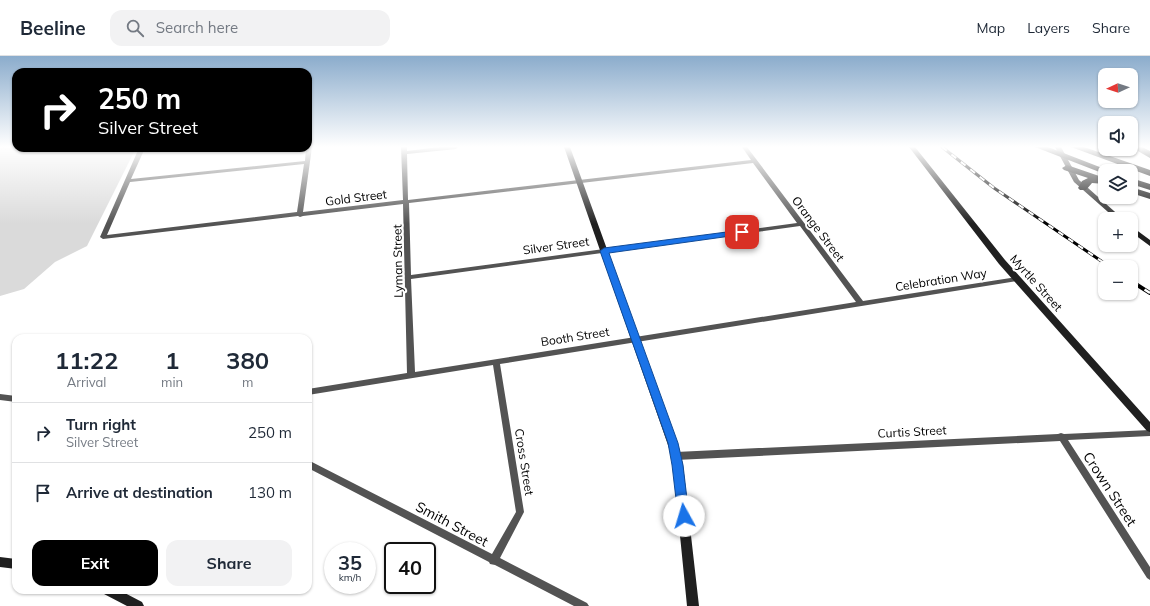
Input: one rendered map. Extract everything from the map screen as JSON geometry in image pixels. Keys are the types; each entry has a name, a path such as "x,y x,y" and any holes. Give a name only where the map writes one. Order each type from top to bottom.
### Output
{"highway":[{"path":"1083,173 1098,178"},
{"path":"1083,188 1084,184 1088,181 1098,181"},
{"path":"1138,183 1150,187"},
{"path":"1138,192 1150,196"}],"street":[{"path":"132,173 128,181 207,173"},
{"path":"300,215 306,173"},
{"name":"Lyman Street","path":"406,173 411,375"},
{"path":"577,173 676,456 693,606"},
{"name":"Gold Street","path":"128,181 103,237 407,203 657,173"},
{"name":"Orange Street","path":"763,173 861,304"},
{"name":"Myrtle Street","path":"932,173 1017,279 1150,428"},
{"path":"1071,173 1083,188 1112,212"},
{"name":"Silver Street","path":"409,277 802,224"},
{"path":"1138,234 1150,244"},
{"name":"Celebration Way","path":"869,303 1017,279"},
{"name":"Booth Street","path":"312,391 869,303"},
{"name":"Cross Street","path":"493,561 520,512 496,362"},
{"path":"0,398 12,399"},
{"name":"Curtis Street","path":"676,456 1061,436 1150,433"},
{"name":"Crown Street","path":"1061,436 1150,575"},
{"name":"Smith Street","path":"312,466 493,561 584,606"},
{"path":"0,562 12,564"},
{"path":"116,594 138,606"}],"shaded area":[{"path":"0,173 124,173 87,246 55,262 24,289 0,296"}],"railway":[{"path":"975,173 994,188 1100,260"},
{"path":"1138,285 1150,293"}],"route":[{"path":"684,516 678,465 673,443 604,251 742,232"}]}
